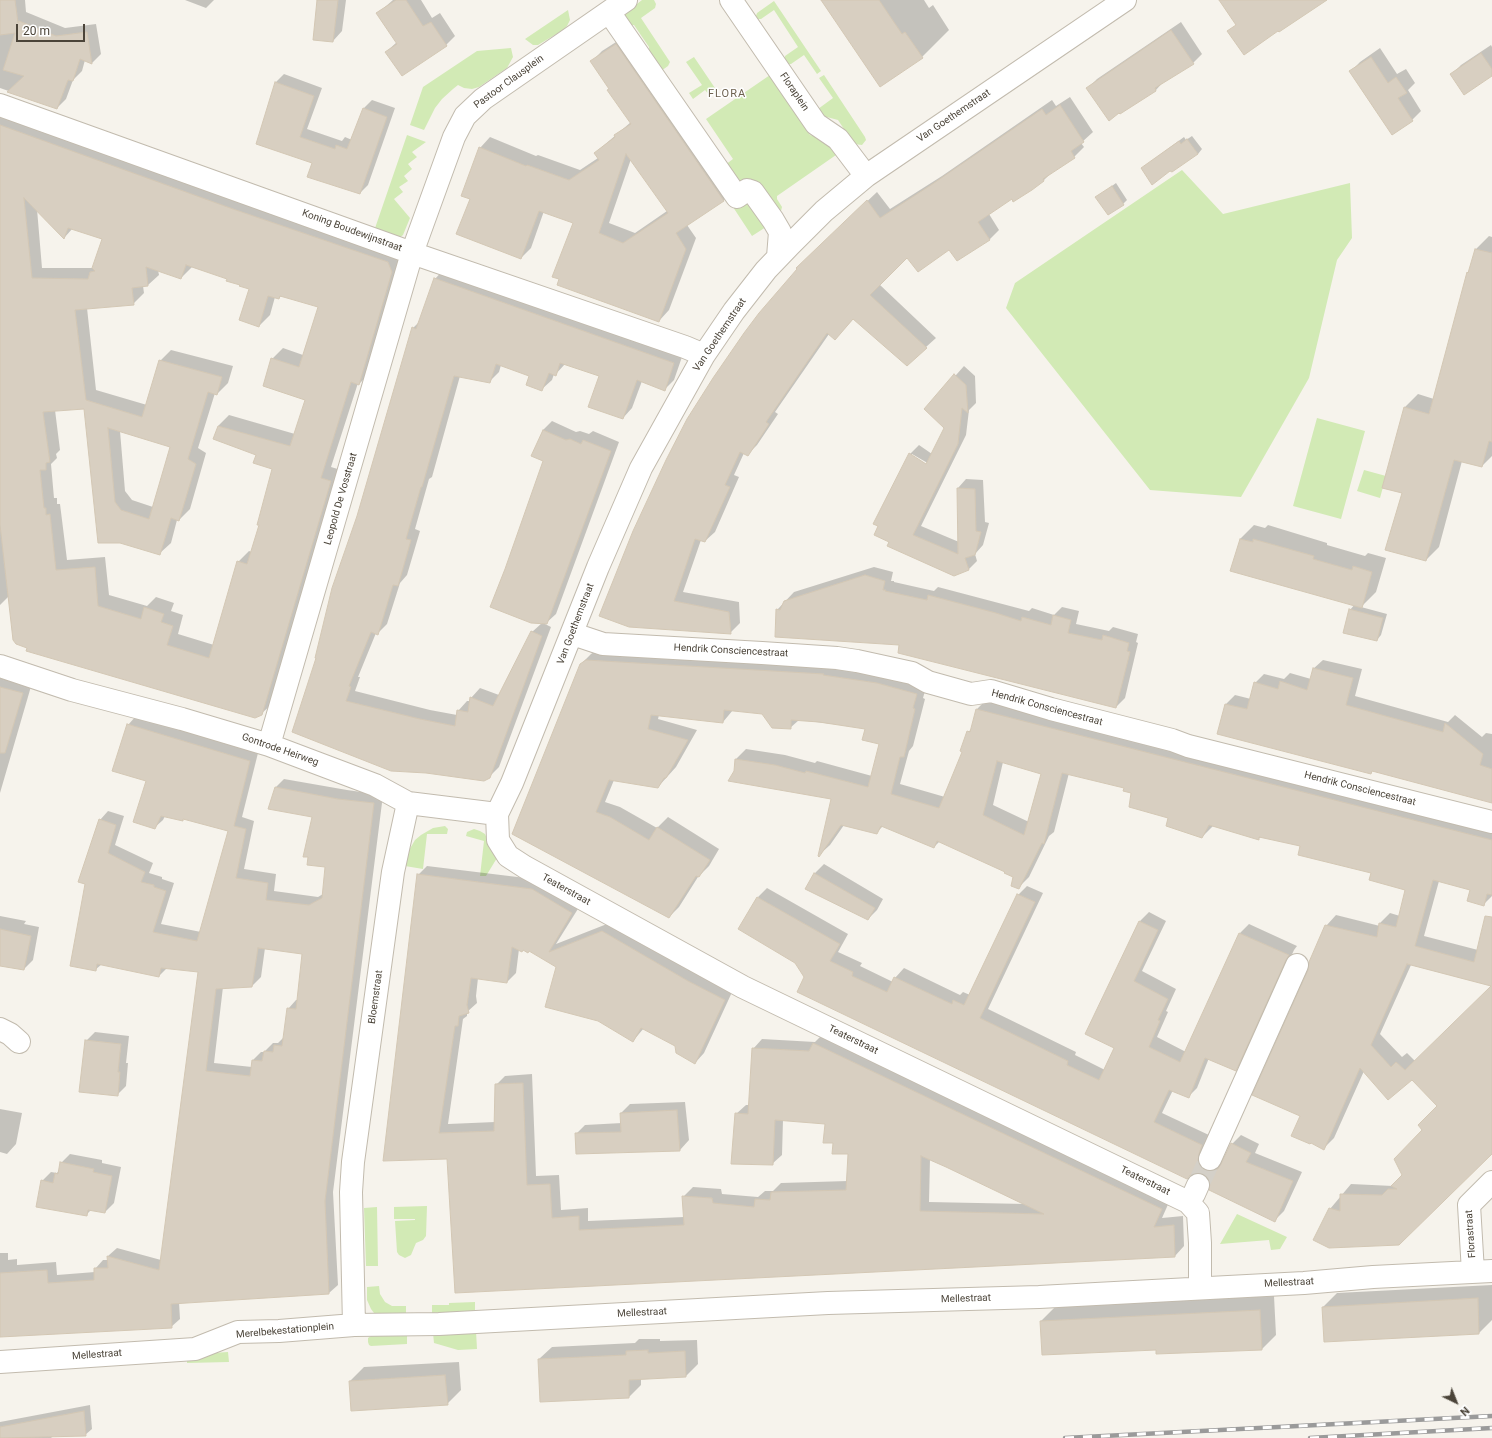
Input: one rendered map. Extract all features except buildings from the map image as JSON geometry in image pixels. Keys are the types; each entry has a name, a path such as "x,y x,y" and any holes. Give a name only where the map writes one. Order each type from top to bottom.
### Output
{"street":[{"name":"Floraplein","path":"731,0 816,124 838,139 866,176"},
{"name":"Van Goethemstraat","path":"497,814 512,783 573,634 598,567 641,468 704,355 734,311 778,257 824,211 866,176 1125,0"},
{"path":"610,11 737,197 747,190 753,192 773,220 780,232 778,257"},
{"name":"Pastoor Clausplein","path":"412,253 454,137 465,116 483,99 610,11"},
{"name":"Koning Boudewijnstraat","path":"0,105 412,253 685,347 704,355"},
{"name":"Leopold De Vosstraat","path":"269,745 412,253"},
{"name":"Hendrik Consciencestraat","path":"573,634 603,644 837,658 857,661 912,673 928,682 970,694 991,691 1051,710 1172,740 1188,746 1492,822"},
{"name":"Gontrode Heirweg","path":"0,666 72,690 182,719 269,745 375,785 408,803 497,814"},
{"name":"Bloemstraat","path":"354,1325 351,1192 354,1162 393,872 408,803"},
{"name":"Teaterstraat","path":"497,814 498,840 508,856 525,867 743,987 1193,1193 1198,1213 1200,1288"},
{"path":"1210,1159 1298,965"},
{"path":"0,1029 10,1034 19,1042"},
{"name":"Florastraat","path":"1482,1272 1469,1205 1492,1182"},
{"name":"Mellestraat","path":"440,1324 828,1303 1039,1297 1482,1272"},
{"name":"Merelbekestationplein","path":"195,1349 238,1332 279,1331 354,1325 440,1324"},
{"name":"Mellestraat","path":"0,1362 195,1349"}],"green space":[{"path":"642,0 654,0 656,4 655,8 641,18 670,62 668,66 661,71 649,51 649,47 634,25 630,25 623,15"},
{"path":"774,1 821,71 817,74 804,55 791,64 787,64 785,56 798,47 774,10 761,19 758,19 756,16 757,13"},
{"path":"568,10 570,20 563,30 538,45 533,45 525,39"},
{"path":"511,48 513,57 507,68 479,87 472,89 464,88 458,85 442,99 435,108 424,130 410,125 423,87 477,51"},
{"path":"694,57 717,91 710,96 705,90 693,99 689,93 702,85 686,62"},
{"path":"770,75 810,135 826,139 836,155 777,196 777,199 782,207 781,211 777,213 738,192 721,168 733,159 706,119"},
{"path":"824,75 865,137 866,140 862,145 854,144 838,120 823,116 818,109 833,98 819,78"},
{"path":"407,135 426,142 412,152 417,157 408,164 412,169 404,176 408,181 399,187 403,192 394,199 410,218 403,235 399,238 373,234"},
{"path":"1182,170 1223,214 1350,183 1352,238 1337,260 1309,378 1241,497 1150,490 1006,308 1015,283"},
{"path":"747,198 766,227 752,236 733,207"},
{"path":"1317,418 1365,431 1341,519 1293,506"},
{"path":"1364,470 1386,476 1380,498 1357,491"},
{"path":"445,826 448,829 447,834 427,834 423,869 405,866 408,852 415,840 433,828"},
{"path":"474,829 485,834 497,858 486,876 480,876 484,841 466,836 467,832"},
{"path":"427,1206 426,1236 423,1240 416,1243 411,1255 405,1258 397,1252 395,1221 415,1219 394,1219 394,1207"},
{"path":"377,1207 378,1266 366,1266 364,1208"},
{"path":"1237,1214 1287,1237 1280,1249 1271,1250 1269,1240 1220,1244"},
{"path":"379,1286 380,1294 385,1302 392,1306 406,1306 406,1315 377,1315 374,1313 367,1300 367,1287"},
{"path":"475,1302 475,1311 432,1313 432,1305"},
{"path":"476,1331 477,1349 458,1350 434,1343 433,1333"},
{"path":"407,1335 407,1344 371,1346 368,1342 368,1338 371,1336"},
{"path":"228,1352 229,1362 187,1363 187,1360 213,1353"}],"tunnel":[{"path":"1198,1185 1210,1159"}],"railway":[{"path":"1065,1438 1492,1416"},
{"path":"1310,1438 1492,1428"}],"district":[{"name":"FLORA","path":"727,94"}]}
